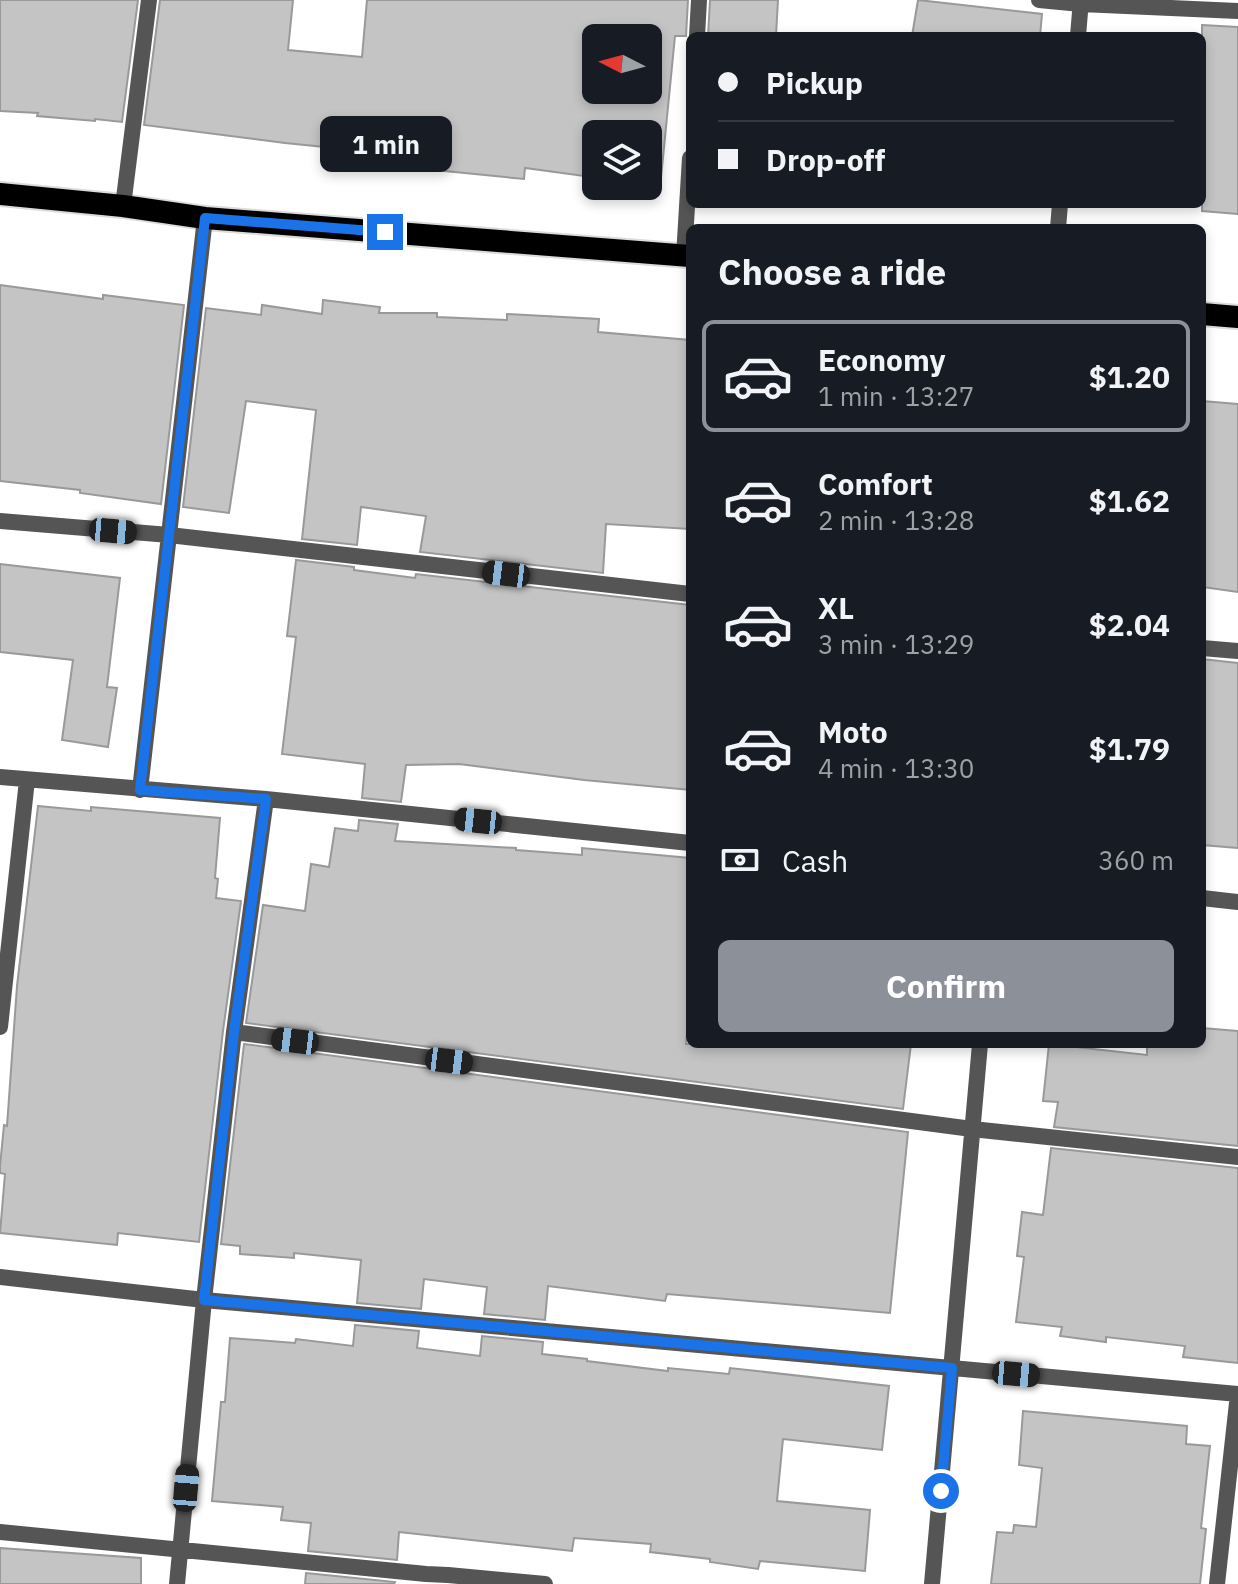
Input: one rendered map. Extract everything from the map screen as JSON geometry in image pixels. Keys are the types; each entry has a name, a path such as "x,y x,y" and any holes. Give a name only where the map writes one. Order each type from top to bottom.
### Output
{"highway":[{"path":"0,194 205,218 686,256"},
{"path":"1206,314 1238,317"}],"street":[{"path":"123,206 149,0"},
{"path":"697,32 699,0"},
{"path":"1039,0 1238,11"},
{"path":"1078,32 1081,2"},
{"path":"140,790 205,218"},
{"path":"0,521 169,535 686,594"},
{"path":"1206,648 1238,651"},
{"path":"0,777 266,799 686,843"},
{"path":"0,1027 27,780"},
{"path":"177,1584 234,1032 266,799"},
{"path":"1206,898 1238,902"},
{"path":"234,1032 972,1129 1238,1157"},
{"path":"932,1584 980,1048"},
{"path":"0,1277 204,1300 1238,1394 1217,1584"},
{"path":"0,1532 426,1579 448,1575 545,1584"}],"building":[{"path":"0,0 138,0 122,122 0,111"},
{"path":"160,0 293,0 288,50 362,57 367,0 688,0 686,36 675,36 662,168 662,120 582,120 582,176 525,168 524,179 415,168 416,164 353,159 354,150 144,125"},
{"path":"710,0 778,0 776,32 708,32"},
{"path":"918,0 1042,14 1040,32 913,32"},
{"path":"1202,25 1238,27 1238,214 1202,211 1206,208 1206,32 1202,32"},
{"path":"0,285 103,299 103,295 184,305 161,504 80,493 80,490 0,481"},
{"path":"323,300 380,307 379,313 437,313 437,317 507,320 507,314 599,319 598,332 686,340 686,529 606,524 603,573 420,552 426,516 361,507 357,545 302,539 316,410 246,401 229,513 183,507 206,308 261,315 262,305 322,314"},
{"path":"1206,401 1238,404 1238,592 1206,588"},
{"path":"296,560 415,578 416,574 686,605 686,790 459,764 406,765 401,802 362,798 365,764 282,754 296,637 287,636"},
{"path":"0,564 120,578 107,687 117,688 108,747 62,740 73,660 0,652"},
{"path":"1206,659 1238,663 1238,848 1206,845"},
{"path":"38,806 91,811 91,807 220,818 216,898 241,901 199,1242 118,1233 117,1245 0,1233 5,1174 0,1173 0,1166 4,1125 7,1126 17,986"},
{"path":"359,820 398,824 395,841 582,855 582,848 686,858 686,1048 911,1048 903,1109 246,1023 263,905 305,911 311,864 329,867 335,828 358,831"},
{"path":"1206,1028 1238,1031 1238,1146 1054,1127 1058,1102 1043,1101 1049,1048 1085,1048 1147,1055 1147,1048 1206,1048"},
{"path":"244,1044 908,1132 890,1313 667,1294 665,1301 548,1286 545,1320 484,1314 487,1287 424,1279 421,1309 357,1303 361,1260 294,1253 294,1258 240,1254 240,1246 221,1244"},
{"path":"1051,1148 1238,1168 1238,1363 1183,1357 1185,1346 1106,1337 1106,1342 1060,1336 1062,1327 1016,1322 1024,1257 1017,1256 1022,1212 1043,1215"},
{"path":"355,1325 419,1331 417,1348 480,1356 482,1336 543,1342 542,1354 668,1371 668,1368 729,1374 730,1368 889,1386 882,1450 783,1439 777,1501 870,1510 865,1571 760,1561 758,1569 710,1562 710,1559 650,1552 651,1544 574,1538 572,1551 399,1532 397,1560 308,1551 311,1523 281,1520 283,1507 212,1501 230,1338 295,1343 296,1339 353,1346"},
{"path":"1023,1411 1187,1426 1186,1444 1210,1446 1201,1528 1206,1529 1200,1584 991,1584 997,1532 1013,1533 1014,1525 1036,1527 1042,1468 1019,1465"},
{"path":"0,1548 141,1558 141,1584 0,1584"},
{"path":"306,1573 395,1582 305,1584"}],"route":[{"path":"385,232 205,218 140,790 266,799 234,1032 204,1300 952,1368 941,1491"}]}
